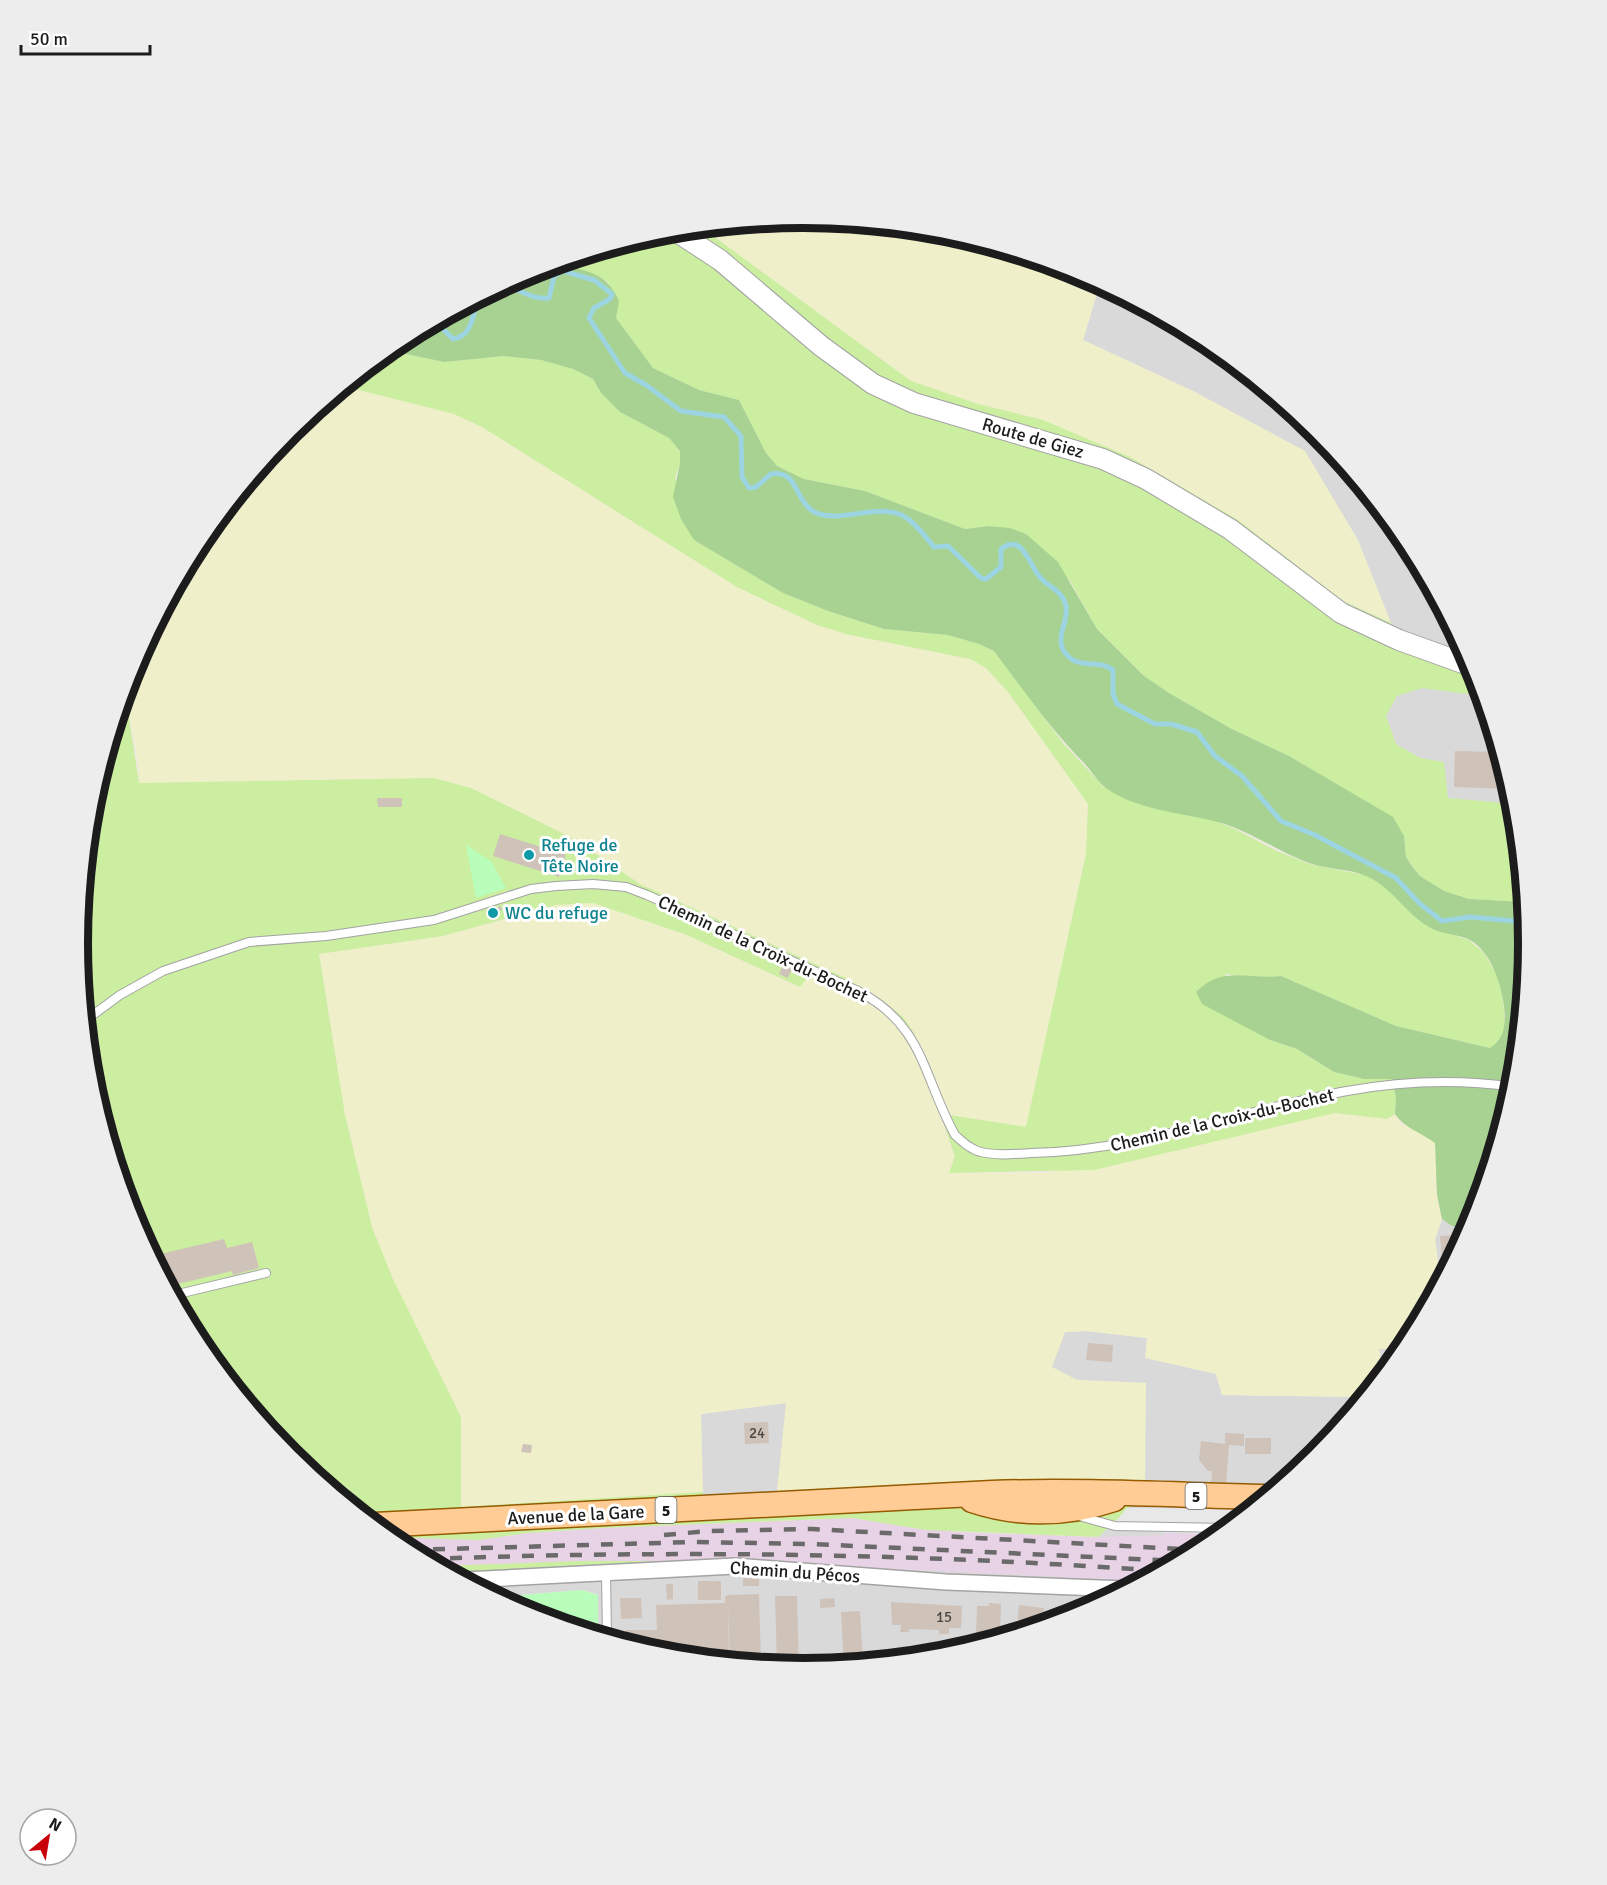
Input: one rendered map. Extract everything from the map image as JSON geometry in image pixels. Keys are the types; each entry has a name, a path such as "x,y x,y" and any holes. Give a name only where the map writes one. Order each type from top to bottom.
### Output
{"main road":[{"name":"Avenue de la Gare","path":"388,1524 958,1496 1008,1510 1126,1495 1255,1497"}],"street":[{"name":"Route de Giez","path":"686,238 720,260 821,346 873,384 914,403 1082,452 1146,479 1230,529 1335,609 1399,640 1461,662"},
{"name":"Chemin du Pécos","path":"478,1579 735,1566 923,1580 1110,1588"}],"lane":[{"name":"Chemin de la Croix-du-Bochet","path":"93,1015 120,995 163,971 249,942 326,936 434,920 531,889 593,884 626,887 637,891 858,991 886,1009 912,1038 955,1135 966,1145 980,1152 1048,1153 1108,1146 1206,1125 1283,1104 1387,1086 1462,1082 1504,1086"},
{"path":"181,1294 266,1274"},
{"path":"1054,1505 1115,1526 1214,1528"},
{"path":"606,1573 607,1630"}],"shaded area":[{"path":"998,255 1033,265 1087,286 998,257"},
{"path":"1098,291 1120,301 1161,323 1239,375 1309,437 1341,471 1398,545 1445,626 1481,713 1506,812 1393,817 1195,392 1083,340"},
{"path":"1442,1219 1452,1226 1459,1226 1439,1270 1435,1239"},
{"path":"1087,1331 1147,1338 1146,1358 1216,1374 1222,1395 1355,1397 1309,1448 1275,1480 1239,1510 1161,1562 1120,1584 1033,1620 943,1644 850,1656 804,1658 710,1651 664,1644 598,1627 597,1594 582,1590 513,1596 469,1574 734,1561 811,1563 1098,1537 1127,1511 1146,1383 1077,1380 1051,1367 1065,1332"},
{"path":"1392,1348 1381,1363 1378,1349"},
{"path":"787,1403 777,1492 778,1505 702,1509 701,1414"},
{"path":"1127,1508 1240,1509 1205,1534 1114,1530 1115,1522"},
{"path":"852,1518 958,1532 1098,1537 1165,1535 1165,1532 1205,1534 1127,1580 734,1561 453,1566 409,1539 478,1540 528,1533"}],"green space":[{"path":"804,228 850,229 897,234 976,249 1098,291 1083,340 1195,392 1305,451 1358,540 1391,623 1343,601 1238,520 1197,497 1043,420 978,404 911,381 710,234 757,229"},
{"path":"710,234 911,381 978,404 1043,420 1130,457 1238,520 1343,601 1391,623 1399,649 1462,665 1474,695 1422,688 1397,696 1386,716 1396,744 1420,758 1444,762 1448,798 1505,803 1517,902 1469,899 1444,891 1420,876 1406,857 1404,836 1392,817 1289,756 1230,728 1144,676 1097,629 1069,579 988,526 965,529 865,491 804,479 777,466 766,453 739,400 699,390 653,368 616,318 608,282 574,267 531,285 526,284 574,265 618,252 664,241"},
{"path":"975,249 998,255 998,257"},
{"path":"567,268 582,270 600,277 614,291 619,301 616,318 653,368 699,390 739,400 766,453 777,466 804,479 865,491 965,529 988,526 1010,528 1026,534 1058,562 1097,629 1144,676 1230,728 1289,756 1393,817 1404,836 1406,857 1412,866 1420,876 1444,891 1469,899 1517,902 1517,989 1505,1082 1481,1172 1459,1226 1452,1226 1442,1219 1437,1195 1435,1143 1408,1127 1395,1114 1396,1097 1392,1079 1364,1079 1334,1072 1297,1049 1270,1040 1202,1004 1196,992 1206,984 1226,976 1281,976 1396,1026 1490,1048 1500,1039 1505,1014 1496,974 1482,950 1468,939 1429,927 1391,893 1366,876 1309,863 1226,825 1144,806 1106,788 1049,723 994,651 948,635 884,629 828,611 783,593 694,540 681,519 673,497 680,463 680,451 669,438 620,412 601,393 593,379 573,369 541,360 504,356 444,362 399,353 446,323 487,301"},
{"path":"399,353 444,362 504,356 541,360 573,369 593,379 601,393 620,412 669,438 680,451 680,463 675,478 694,540 783,593 828,611 884,629 948,635 994,651 1063,743 1104,787 1146,806 1216,821 1277,851 1312,865 1365,875 1386,887 1427,926 1469,940 1484,953 1497,975 1503,1001 1505,1027 1499,1043 1490,1048 1396,1026 1281,976 1263,978 1225,974 1270,1040 1297,1049 1334,1072 1364,1079 1392,1079 1396,1097 1395,1114 1387,1119 1335,1113 1094,1170 949,1173 955,1156 935,1098 906,1038 880,1010 855,995 809,975 800,987 687,935 593,903 556,905 443,936 319,954 345,1115 372,1227 393,1279 461,1417 461,1507 703,1492 702,1508 1145,1482 1127,1511 1098,1537 926,1530 852,1518 602,1528 528,1533 478,1540 409,1539 368,1510 298,1448 236,1378 184,1300 162,1259 126,1172 102,1082 90,989 88,942 95,849 102,803 128,709 139,783 434,778 471,788 574,839 640,884 848,979 903,1017 914,1033 950,1115 1026,1127 1086,854 1088,804 1008,692 986,668 970,659 846,634 817,625 737,587 482,427 454,414 352,388"},
{"path":"352,388 454,414 482,427 737,587 817,625 846,634 970,659 986,668 1008,692 1088,804 1086,854 1026,1128 950,1115 923,1049 887,1004 848,979 640,884 574,839 471,788 434,778 139,783 138,763 128,708 143,669 184,585 236,507 266,471 298,437"},
{"path":"466,845 491,861 506,888 476,898"},
{"path":"593,903 687,935 799,987 809,975 882,1011 908,1040 932,1093 955,1157 950,1173 1044,1173 1335,1113 1387,1119 1395,1114 1401,1124 1421,1132 1435,1143 1437,1195 1442,1219 1435,1240 1439,1270 1392,1349 1379,1349 1382,1363 1355,1397 1222,1395 1216,1374 1145,1358 1147,1338 1087,1331 1065,1332 1052,1367 1077,1380 1146,1383 1145,1482 777,1492 786,1403 701,1414 703,1492 461,1507 461,1417 392,1279 372,1227 345,1115 319,954 443,936 556,905"},
{"path":"579,1561 695,1561 469,1574 453,1566"},
{"path":"582,1590 598,1595 598,1627 574,1620 513,1596"}],"building":[{"path":"1455,751 1492,752 1502,789 1454,787"},
{"path":"377,798 402,798 402,807 378,807"},
{"name":"Refuge de Tête Noire","path":"500,834 566,855 559,877 493,856"},
{"name":"WC du refuge","path":"501,906 502,910 490,915 490,910"},
{"path":"783,965 792,969 788,978 779,974"},
{"path":"1455,1235 1446,1258 1442,1258 1440,1236"},
{"path":"224,1239 227,1248 252,1242 259,1268 233,1275 232,1271 176,1284 160,1254"},
{"path":"1088,1343 1113,1345 1112,1362 1086,1360"},
{"path":"768,1422 769,1443 745,1444 744,1423"},
{"path":"1225,1433 1244,1434 1244,1446 1229,1445 1226,1485 1211,1485 1212,1471 1208,1471 1199,1460 1201,1441 1225,1444"},
{"path":"1245,1438 1271,1438 1271,1454 1245,1454"},
{"path":"523,1444 532,1445 531,1453 521,1452"},
{"path":"743,1578 759,1579 759,1586 743,1586"},
{"path":"698,1581 721,1581 721,1600 698,1600"},
{"path":"666,1584 673,1584 673,1599 667,1600"},
{"path":"759,1594 761,1656 730,1653 728,1602 729,1653 664,1644 626,1635 626,1630 657,1630 656,1605 725,1603 725,1596"},
{"path":"775,1596 797,1596 799,1658 777,1657"},
{"path":"620,1598 641,1598 642,1618 621,1619"},
{"path":"834,1598 835,1607 820,1608 820,1599"},
{"path":"891,1602 962,1606 961,1628 949,1628 949,1634 939,1634 939,1630 909,1629 909,1632 900,1632 901,1625 892,1625"},
{"path":"989,1603 1001,1604 1000,1630 976,1634 977,1606 989,1606"},
{"path":"1019,1605 1044,1608 1044,1616 1017,1625"},
{"path":"860,1611 863,1655 844,1656 841,1612"}],"waterway":[{"path":"514,289 534,297 549,298 554,276 563,271 594,280 612,294 610,299 594,308 589,318 625,373 646,385 681,411 724,417 741,436 742,477 749,488 756,487 771,474 780,474 792,482 805,504 819,514 840,516 885,511 895,513 913,523 934,547 948,546 981,578 986,579 1001,567 1001,549 1014,544 1019,547 1024,551 1039,576 1064,600 1066,612 1061,637 1062,648 1071,659 1077,662 1102,665 1113,670 1113,694 1117,704 1155,724 1171,724 1197,732 1215,756 1242,776 1281,821 1315,835 1396,878 1419,903 1442,921 1470,917 1518,921"},
{"path":"440,326 453,339 460,337 468,329 475,307"}],"railway":[{"path":"664,1535 709,1531 812,1529 1182,1549"},
{"path":"426,1550 694,1542 812,1544 1164,1560"},
{"path":"440,1559 701,1554 793,1555 976,1560 1146,1570"}],"place":[{"name":"Refuge de Tête Noire","path":"529,855"},
{"name":"WC du refuge","path":"493,913"}]}
